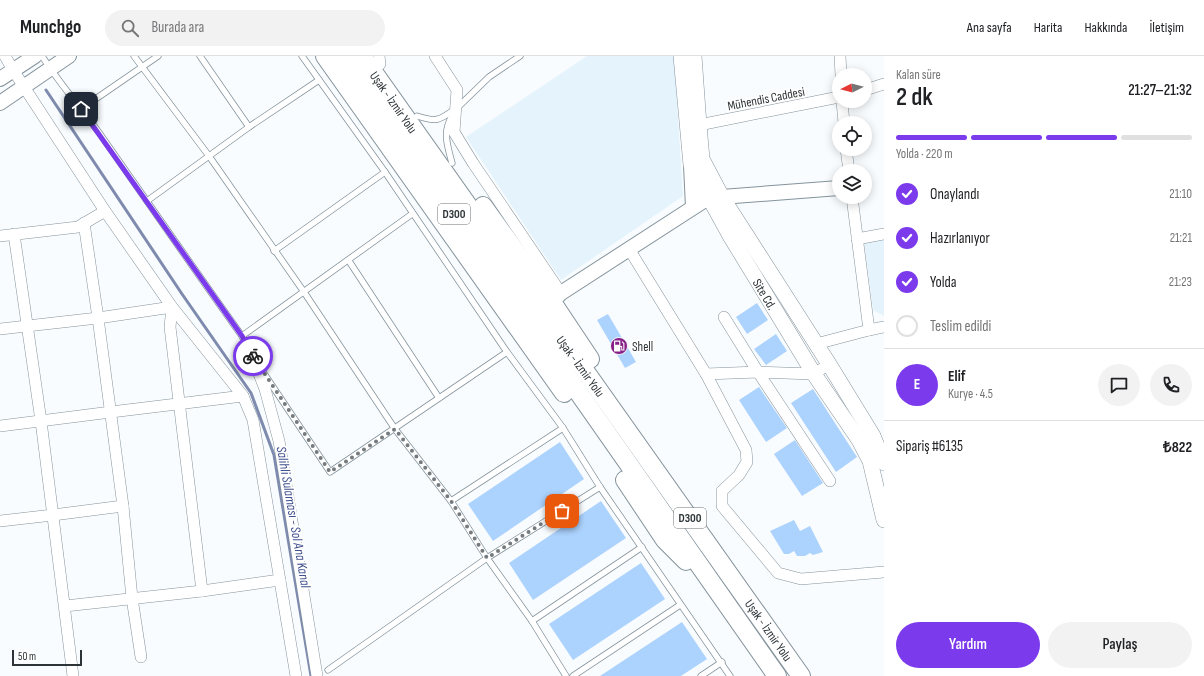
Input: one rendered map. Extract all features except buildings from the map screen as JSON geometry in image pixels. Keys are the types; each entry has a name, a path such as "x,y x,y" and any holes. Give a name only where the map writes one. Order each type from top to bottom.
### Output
{"highway":[{"path":"325,56 605,450 665,540 722,597"},
{"name":"Uşak - İzmir Yolu","path":"343,56 571,366 739,587 801,676"},
{"name":"Uşak - İzmir Yolu","path":"362,56 571,366 722,597 777,676"},
{"path":"378,59 452,163 556,298 698,516 739,587"}],"main road":[{"name":"Site Cd.","path":"681,56 691,165 715,197 816,344 872,436 880,461 884,520"},
{"name":"Site Cd.","path":"694,56 702,159 715,197 733,241 814,374 859,440 880,461"}],"street":[{"path":"5,56 24,88 105,211 172,307 243,396 254,420 296,676"},
{"path":"0,79 35,56"},
{"path":"0,103 70,56"},
{"path":"435,56 457,90 457,108 454,132 556,298 693,207 715,197 832,189"},
{"path":"840,56 841,68"},
{"path":"872,88 884,84"},
{"name":"Mühendis Caddesi","path":"699,125 832,98"},
{"path":"691,165 693,207"},
{"path":"853,204 869,330"},
{"path":"0,236 78,227 105,211"},
{"path":"84,223 111,412 123,506 132,598 141,657"},
{"path":"14,234 41,422 73,676"},
{"path":"857,239 884,234"},
{"path":"629,249 706,374 746,450 747,462 739,475 722,491 722,506 778,573 801,579 884,572"},
{"path":"0,329 98,318 172,307"},
{"path":"172,307 170,327 202,591"},
{"path":"724,317 758,372 830,481"},
{"path":"816,344 884,327"},
{"path":"251,353 265,389 279,441 317,676"},
{"path":"706,374 758,372 814,374 829,364"},
{"path":"0,426 243,396"},
{"path":"0,521 123,506"},
{"path":"65,606 202,591 280,580"}],"lane":[{"path":"42,56 242,336 251,353 330,472 506,352"},
{"path":"134,56 209,156 304,292 395,429 451,501 487,558 532,621 566,676"},
{"path":"81,109 158,56"},
{"path":"200,56 249,127"},
{"path":"302,56 385,172 506,352 563,428 600,487 642,546 680,605 722,662 730,676"},
{"path":"418,116 432,120 444,117 457,108 489,77 520,56"},
{"path":"147,201 249,127 319,80"},
{"path":"452,163 446,138 447,123 457,108"},
{"path":"274,251 385,172"},
{"path":"242,336 349,261 412,214"},
{"path":"349,261 440,398"},
{"path":"451,501 563,428"},
{"path":"328,670 487,558 600,487"},
{"path":"532,621 642,546"},
{"path":"573,676 680,605"},
{"path":"701,676 722,662"}],"shaded area":[{"path":"587,56 674,56 683,196 561,280 466,137"},
{"path":"884,238 884,316 873,310 864,241"}],"waterway":[{"name":"Salihli Sulaması - Sol Ana Kanal","path":"46,90 182,294 251,393 274,455 311,676"}],"way so far":[{"path":"253,356 330,472 395,429 451,501 487,558 562,511"}],"place":[{"name":"Shell","path":"619,346"}],"route":[{"path":"81,109 242,336 253,356"}]}
